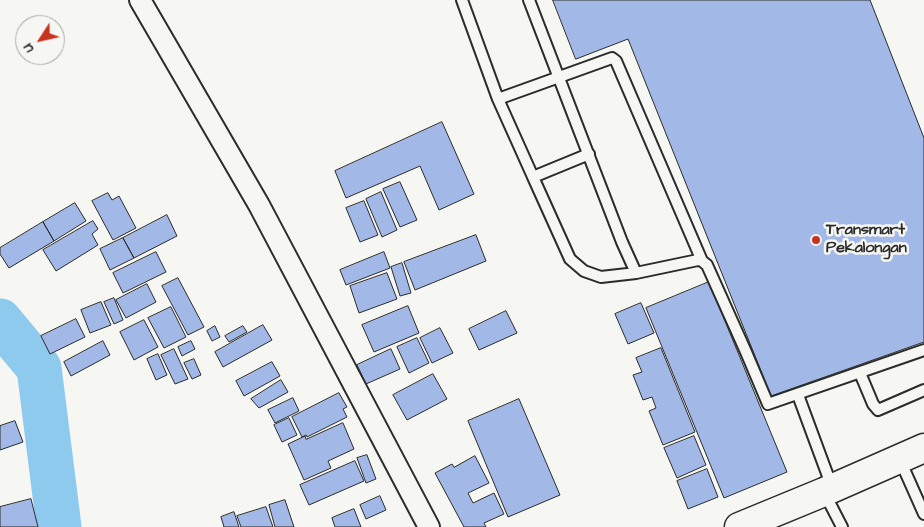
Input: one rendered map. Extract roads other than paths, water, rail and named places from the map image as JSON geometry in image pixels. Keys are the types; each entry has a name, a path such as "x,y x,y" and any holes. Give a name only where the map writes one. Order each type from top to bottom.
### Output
{"main road":[{"path":"739,527 771,521 828,490 924,448"}],"street":[{"path":"140,0 259,205 429,527"}],"lane":[{"path":"462,0 498,99 570,259 584,271 601,277 636,273 692,261 702,261"},
{"path":"529,0 622,242 636,273"},
{"path":"498,99 612,58 616,61 702,261 707,265 768,404 924,350"},
{"path":"533,177 589,154"},
{"path":"860,373 878,410 924,390"},
{"path":"798,395 828,490 842,527"},
{"path":"900,459 924,514"}],"waterway":[{"path":"0,321 39,368 59,527"}],"place":[{"name":"Transmart Pekalongan","path":"816,240"}]}
